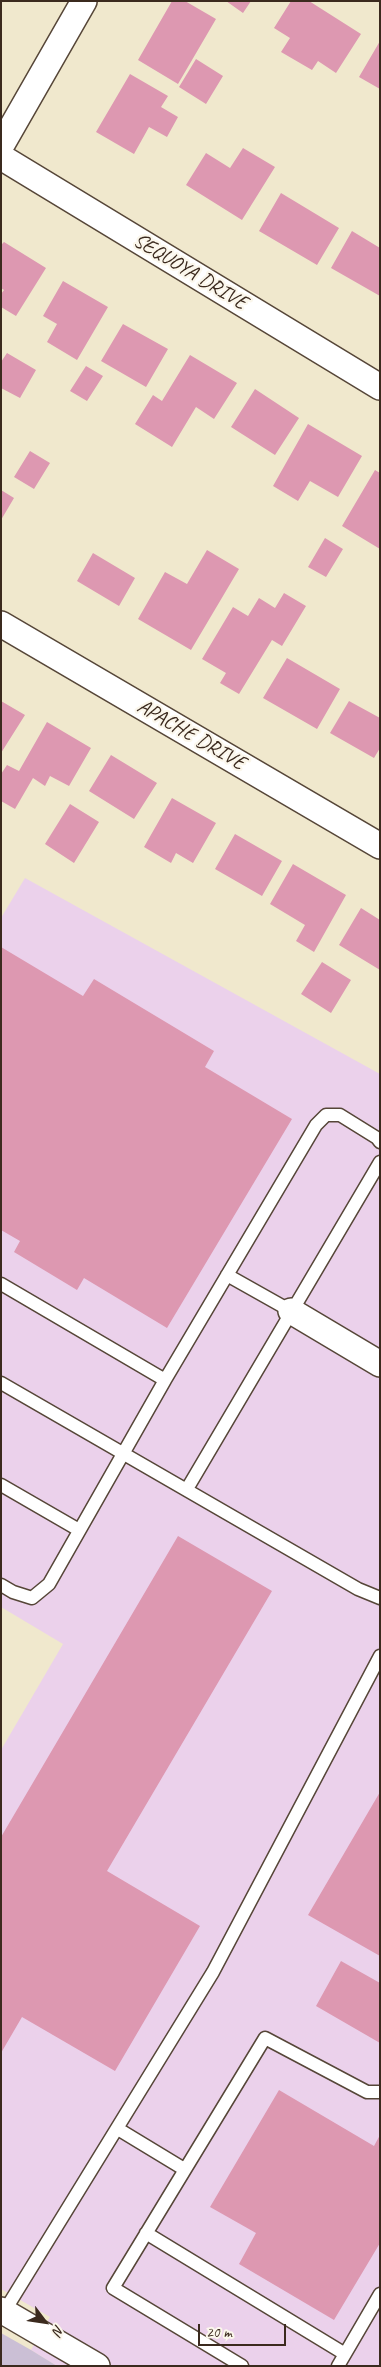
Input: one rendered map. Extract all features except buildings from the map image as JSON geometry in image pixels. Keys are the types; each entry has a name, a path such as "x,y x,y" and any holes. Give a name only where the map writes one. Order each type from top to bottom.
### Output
{"street":[{"path":"1,146 84,1"},
{"name":"SEQUOYA DRIVE","path":"1,157 380,387"},
{"name":"APACHE DRIVE","path":"1,624 380,846"},
{"path":"291,1311 380,1364"},
{"path":"3,2311 97,2366"}],"lane":[{"path":"1,1585 13,1592 32,1598 49,1584 165,1380 316,1124 326,1115 340,1115 377,1138 380,1142"},
{"path":"187,1490 380,1162"},
{"path":"226,1276 291,1311"},
{"path":"1,1284 165,1380"},
{"path":"1,1382 358,1589 380,1598"},
{"path":"1,1485 79,1530"},
{"path":"3,2311 118,2129 213,1972 380,1656"},
{"path":"242,2366 112,2288 265,2038 367,2092 380,2092"},
{"path":"118,2129 184,2169"},
{"path":"146,2233 345,2354"},
{"path":"338,2366 380,2294"}],"shaded area":[{"path":"25,878 380,1074 380,2366 57,2366 31,2350 50,2317 1,2289 1,1750 63,1644 1,1607 1,918"},
{"path":"1,2333 31,2350 57,2366 1,2366"}]}
